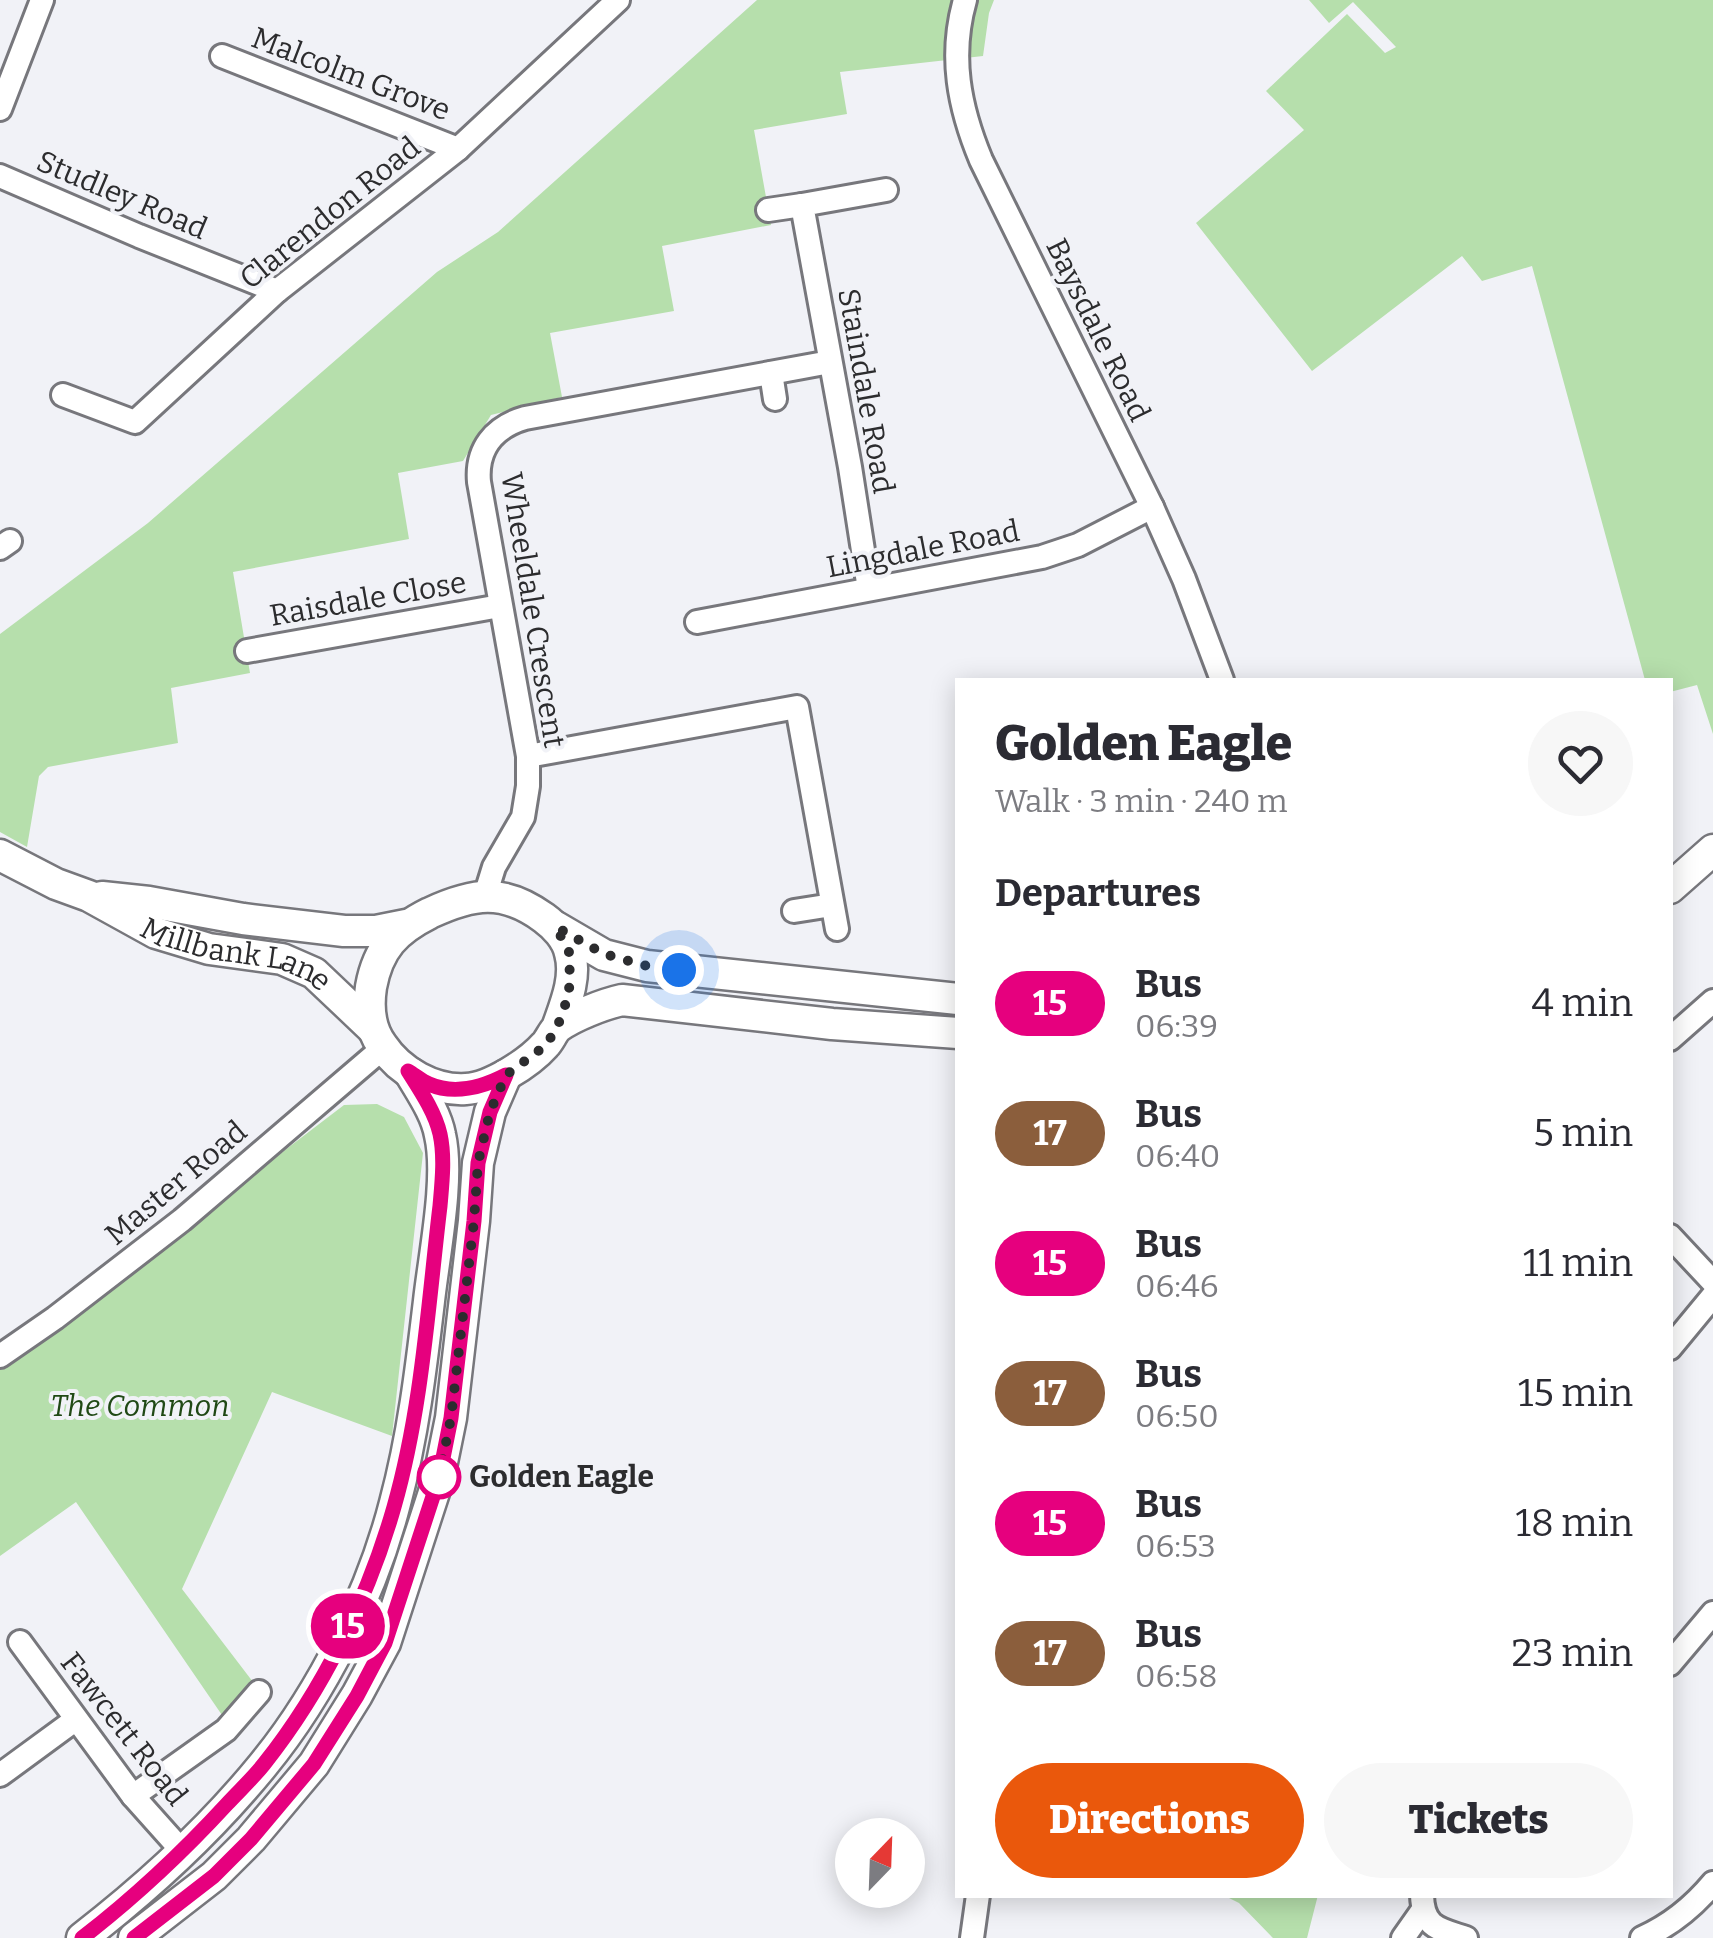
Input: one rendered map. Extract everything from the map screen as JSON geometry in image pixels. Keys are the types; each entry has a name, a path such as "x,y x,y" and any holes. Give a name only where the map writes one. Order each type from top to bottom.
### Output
{"street":[{"path":"0,108 42,0"},
{"name":"Clarendon Road","path":"64,395 134,422 277,291 458,149 618,0"},
{"name":"Baysdale Road","path":"965,0 960,16 958,89 967,126 1053,310 1152,507 1184,578 1221,678"},
{"name":"Malcolm Grove","path":"222,56 458,149"},
{"name":"Studley Road","path":"0,176 277,291"},
{"path":"768,210 886,190"},
{"name":"Staindale Road","path":"802,205 869,588"},
{"path":"774,400 779,371 830,362"},
{"name":"Wheeldale Crescent","path":"485,896 494,867 522,818 528,756 478,472 483,450 498,430 525,418 779,371"},
{"name":"Lingdale Road","path":"697,622 1042,557 1078,545 1152,507"},
{"name":"Raisdale Close","path":"247,650 500,606"},
{"path":"528,756 798,707 837,929"},
{"path":"1673,868 1711,851"},
{"path":"1673,885 1711,851"},
{"name":"Millbank Lane","path":"0,855 89,896 156,933 210,949 282,959 314,973 378,1038"},
{"name":"Millbank Lane","path":"89,896 344,931 376,931 406,925"},
{"path":"82,1938 183,1852 263,1765 312,1693 345,1634 378,1557 395,1504 414,1414 442,1180 440,1134 428,1105 408,1071 378,1038 370,996 374,970 387,945 406,925 454,902 474,896 508,898 526,905 604,954 647,966 955,999"},
{"path":"794,911 832,904"},
{"path":"408,1071 430,1085 466,1090 506,1075 545,1046 557,1028 571,976 570,954 556,927"},
{"path":"557,1028 622,1000 832,1024 955,1033"},
{"path":"1673,1036 1712,1003"},
{"name":"Master Road","path":"0,1356 182,1220 378,1038"},
{"path":"134,1938 214,1876 251,1839 314,1764 385,1643 439,1478 451,1418 478,1163 490,1112 506,1075"},
{"path":"1673,1239 1713,1282"},
{"path":"1673,1344 1713,1296"},
{"path":"414,1414 451,1418"},
{"path":"1673,1660 1713,1613"},
{"name":"Fawcett Road","path":"20,1642 133,1796 183,1852"},
{"path":"133,1796 226,1730 259,1692"},
{"path":"0,1775 75,1720"},
{"path":"1642,1938 1669,1926 1709,1897"},
{"path":"972,1938 978,1898"},
{"path":"1403,1938 1422,1903"},
{"path":"1422,1903 1434,1928 1466,1938"}],"green space":[{"path":"757,0 994,0 983,56 840,72 847,114 754,130 771,225 662,246 674,311 550,333 562,397 491,415 463,461 398,473 409,539 233,572 250,673 171,688 178,743 48,767 39,776 27,847 0,832 0,634 148,523 437,272 498,232"},
{"path":"1309,0 1713,0 1713,734 1697,685 1673,691 1673,678 1644,678 1532,266 1482,281 1462,256 1312,371 1196,223 1304,130 1266,91 1347,14 1385,53 1396,47 1353,2 1329,23"},
{"name":"The Common","path":"377,1104 404,1117 423,1153 392,1436 272,1392 182,1589 253,1682 224,1718 76,1502 0,1556 0,1368 344,1105"},
{"path":"1229,1898 1317,1898 1307,1938 1273,1938 1239,1903"}],"bus line":[{"name":"15","path":"82,1938 183,1852 263,1765 312,1693 345,1634 378,1557 406,1458 422,1364 440,1206 440,1134 408,1071 430,1085 466,1090 506,1075 490,1112 478,1163 451,1418 439,1478 385,1643 314,1764 251,1839 214,1876 134,1938"}],"place":[{"name":"Golden Eagle","path":"439,1477"}],"route":[{"path":"439,1477 451,1418 478,1163 490,1112 506,1075 545,1046 557,1028 569,994 570,954 556,927 604,954 679,970"}]}
